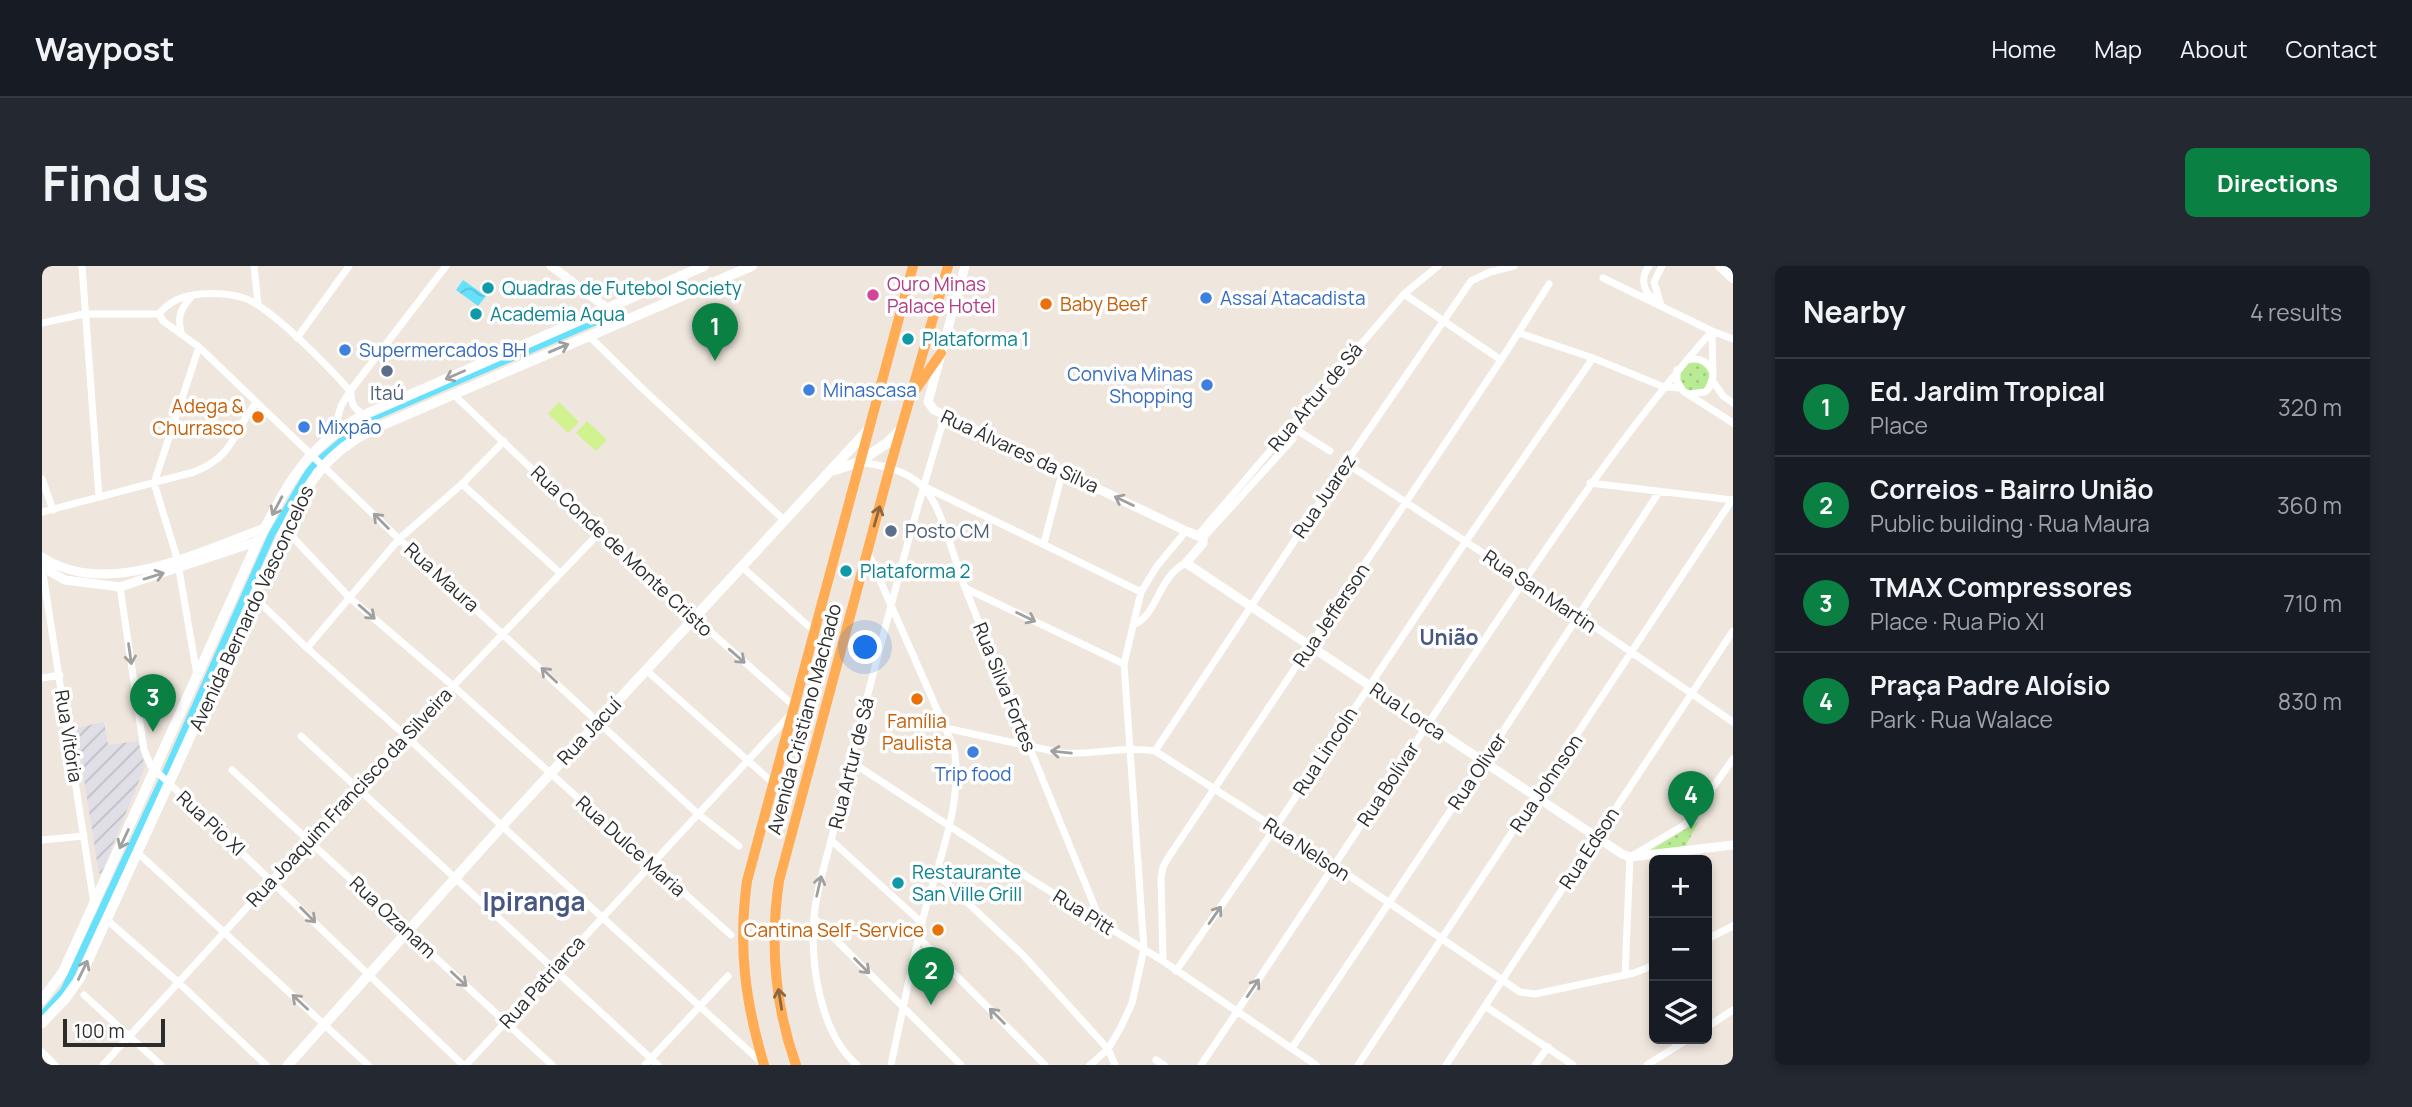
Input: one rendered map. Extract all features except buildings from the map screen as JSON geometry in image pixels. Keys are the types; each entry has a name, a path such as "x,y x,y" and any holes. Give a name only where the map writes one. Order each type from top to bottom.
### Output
{"highway":[{"name":"Avenida Cristiano Machado","path":"796,1065 783,1018 773,941 774,913 783,863 890,467 948,266"},
{"name":"Avenida Cristiano Machado","path":"764,1065 747,997 742,936 747,881 912,267"},
{"path":"910,397 941,353"}],"main road":[{"name":"Avenida Bernardo Vasconcelos","path":"42,1000 63,972 258,541 289,482 312,453 333,434 364,415 704,266"},
{"name":"Avenida Bernardo Vasconcelos","path":"42,1023 75,986 285,529 301,497 323,465 348,443 371,430 752,266"},
{"path":"1720,266 1732,277"},
{"path":"686,274 692,282 693,291"},
{"name":"Rua Jacuí","path":"831,472 859,462 887,443 901,429"},
{"name":"Rua Jacuí","path":"288,1065 345,995 351,993 409,933 502,826 868,430"},
{"name":"Rua Jacuí","path":"282,1065 322,1023"}],"street":[{"path":"82,266 99,497"},
{"path":"254,266 258,304"},
{"path":"297,338 349,266"},
{"path":"333,434 341,406 351,391 446,266"},
{"path":"551,266 607,308 621,323"},
{"name":"Rua Álvares da Silva","path":"965,266 928,402 929,407 1201,536"},
{"name":"Rua Artur de Sá","path":"1133,625 1138,624 1149,612 1175,568 1186,564 1203,543 1201,536 1293,439 1292,427 1404,294 1437,266"},
{"name":"Rua Juarez","path":"1155,751 1442,320 1471,281 1490,272 1514,266"},
{"path":"1649,266 1643,285 1646,293 1661,305"},
{"path":"1661,305 1654,282 1662,266"},
{"path":"1712,266 1732,277"},
{"path":"1603,278 1733,339"},
{"name":"Rua Jefferson","path":"1163,961 1163,867 1408,502 1549,284"},
{"path":"1404,294 1502,360"},
{"path":"42,324 84,314 159,314 166,304 176,299 194,295 231,295 258,304 297,338 351,391 351,403 364,415"},
{"path":"181,332 178,320 181,308 194,295"},
{"name":"Rua Maura","path":"159,314 163,321 199,347 399,539 698,814 739,846"},
{"path":"1712,331 1678,370 1677,381 1680,388 1733,423"},
{"path":"1688,394 1705,392 1712,380 1712,331"},
{"path":"1518,333 1593,358 1664,387 1680,388"},
{"path":"589,336 785,521"},
{"path":"197,676 178,563 154,483 199,347"},
{"name":"Rua Lincoln","path":"1176,971 1275,828 1465,541 1593,358"},
{"path":"1686,360 1704,361 1712,371"},
{"name":"Rua Bolívar","path":"1201,1065 1524,580 1591,483 1678,370"},
{"path":"1712,380 1723,396 1733,403"},
{"name":"Rua Conde de Monte Cristo","path":"453,394 599,533 792,710"},
{"path":"42,512 209,466 224,454 234,441 256,402"},
{"name":"Rua Artur de Sá","path":"857,1065 839,1042 824,1010 814,953 814,918 850,761 923,486 945,416"},
{"path":"1292,427 1330,451"},
{"path":"306,648 399,539 462,484 504,441"},
{"name":"Rua Jacuí","path":"859,462 890,467"},
{"name":"Rua San Martin","path":"1346,463 1579,616 1733,722"},
{"path":"890,467 923,486 1141,592"},
{"path":"1044,543 1063,470"},
{"path":"42,479 52,510"},
{"path":"1591,483 1732,500"},
{"path":"462,484 559,572"},
{"name":"Rua Silva Fortes","path":"923,486 934,501 964,587 1101,923"},
{"name":"Rua Oliver","path":"1292,1048 1659,492"},
{"name":"Rua Johnson","path":"1358,1065 1732,500"},
{"path":"42,567 65,580 120,587 265,528"},
{"name":"Rua Dulce Maria","path":"285,529 350,598 452,685 731,935"},
{"name":"Rua Artur de Sá","path":"1090,1065 1108,1049 1132,1003 1144,949 1124,664 1141,592 1157,566 1186,531"},
{"name":"Rua Joaquim Francisco da Silveira","path":"103,1065 356,787 599,533"},
{"path":"42,557 67,570 91,575 130,573 258,541"},
{"path":"867,551 954,748 957,772 949,824 922,923 891,1065"},
{"name":"Rua Lorca","path":"1186,564 1536,798 1630,857"},
{"name":"Rua Vitória","path":"42,567 94,905"},
{"path":"742,567 813,630"},
{"path":"120,587 121,578 130,573"},
{"name":"Rua Pio XI","path":"120,587 144,750 155,770 465,1065"},
{"path":"964,587 1124,664"},
{"path":"254,597 306,648 406,736 764,1065"},
{"name":"Rua Edson","path":"1446,1065 1733,631"},
{"path":"646,670 772,782"},
{"path":"42,678 60,675"},
{"name":"Rua Patriarca","path":"465,1065 652,866 792,710"},
{"name":"Rua Nelson","path":"945,729 1030,747 1080,754 1129,747 1155,751 1335,866 1441,941 1520,992 1535,994 1625,975 1649,967"},
{"path":"301,736 658,1065"},
{"path":"1630,857 1690,820 1733,759"},
{"name":"Rua Pitt","path":"850,761 1163,961 1316,1065"},
{"name":"Rua Ozanam","path":"232,770 310,839 552,1065"},
{"path":"42,840 84,836"},
{"path":"831,840 922,923"},
{"path":"1630,857 1733,845"},
{"path":"138,853 368,1065"},
{"path":"1625,975 1630,857"},
{"path":"935,872 1022,954 1108,1049 1115,1065"},
{"path":"814,918 961,1065"},
{"path":"107,920 179,983 265,1065"},
{"path":"1712,936 1733,926"},
{"path":"919,937 1045,1065"},
{"path":"645,1065 728,976"},
{"path":"84,995 161,1065"},
{"path":"1485,1006 1573,1065"},
{"path":"1712,1024 1733,1010"},
{"path":"1647,1065 1680,1044"},
{"path":"1535,1065 1548,1047"},
{"path":"42,1052 55,1065"},
{"path":"1156,1060 1164,1065"}],"shaded area":[{"path":"104,722 108,745 138,741 145,766 99,874 76,728"}],"green space":[{"path":"1694,362 1705,366 1709,377 1705,388 1694,392 1683,388 1679,377 1683,366"},
{"path":"559,402 579,422 568,433 548,414"},
{"path":"587,421 607,440 596,451 576,433"},
{"path":"1699,821 1685,847 1651,850"}],"water":[{"path":"463,280 486,296 478,306 456,290"}],"waterway":[{"path":"42,1015 64,990 164,776 272,534 311,467 365,421 604,318"}],"place":[{"name":"Quadras de Futebol Society","path":"488,288"},
{"name":"Ouro Minas Palace Hotel","path":"873,295"},
{"name":"Assaí Atacadista","path":"1206,298"},
{"name":"Baby Beef","path":"1046,304"},
{"name":"Academia Aqua","path":"476,314"},
{"name":"Plataforma 1","path":"908,339"},
{"name":"Supermercados BH","path":"345,350"},
{"name":"Ed. Jardim Tropical","path":"715,361"},
{"name":"Itaú","path":"387,371"},
{"name":"Conviva Minas Shopping","path":"1207,385"},
{"name":"Minascasa","path":"809,390"},
{"name":"Adega & Churrasco","path":"258,417"},
{"name":"Mixpão","path":"304,427"},
{"name":"Posto CM","path":"891,531"},
{"name":"Plataforma 2","path":"846,571"},
{"name":"Família Paulista","path":"917,699"},
{"name":"TMAX Compressores","path":"153,732"},
{"name":"Trip food","path":"973,752"},
{"name":"Praça Padre Aloísio","path":"1691,829"},
{"name":"Restaurante San Ville Grill","path":"898,883"},
{"name":"Cantina Self-Service","path":"938,930"},
{"name":"Correios - Bairro União","path":"931,1005"}],"district":[{"name":"União","path":"1449,638"},
{"name":"Ipiranga","path":"534,902"}]}
